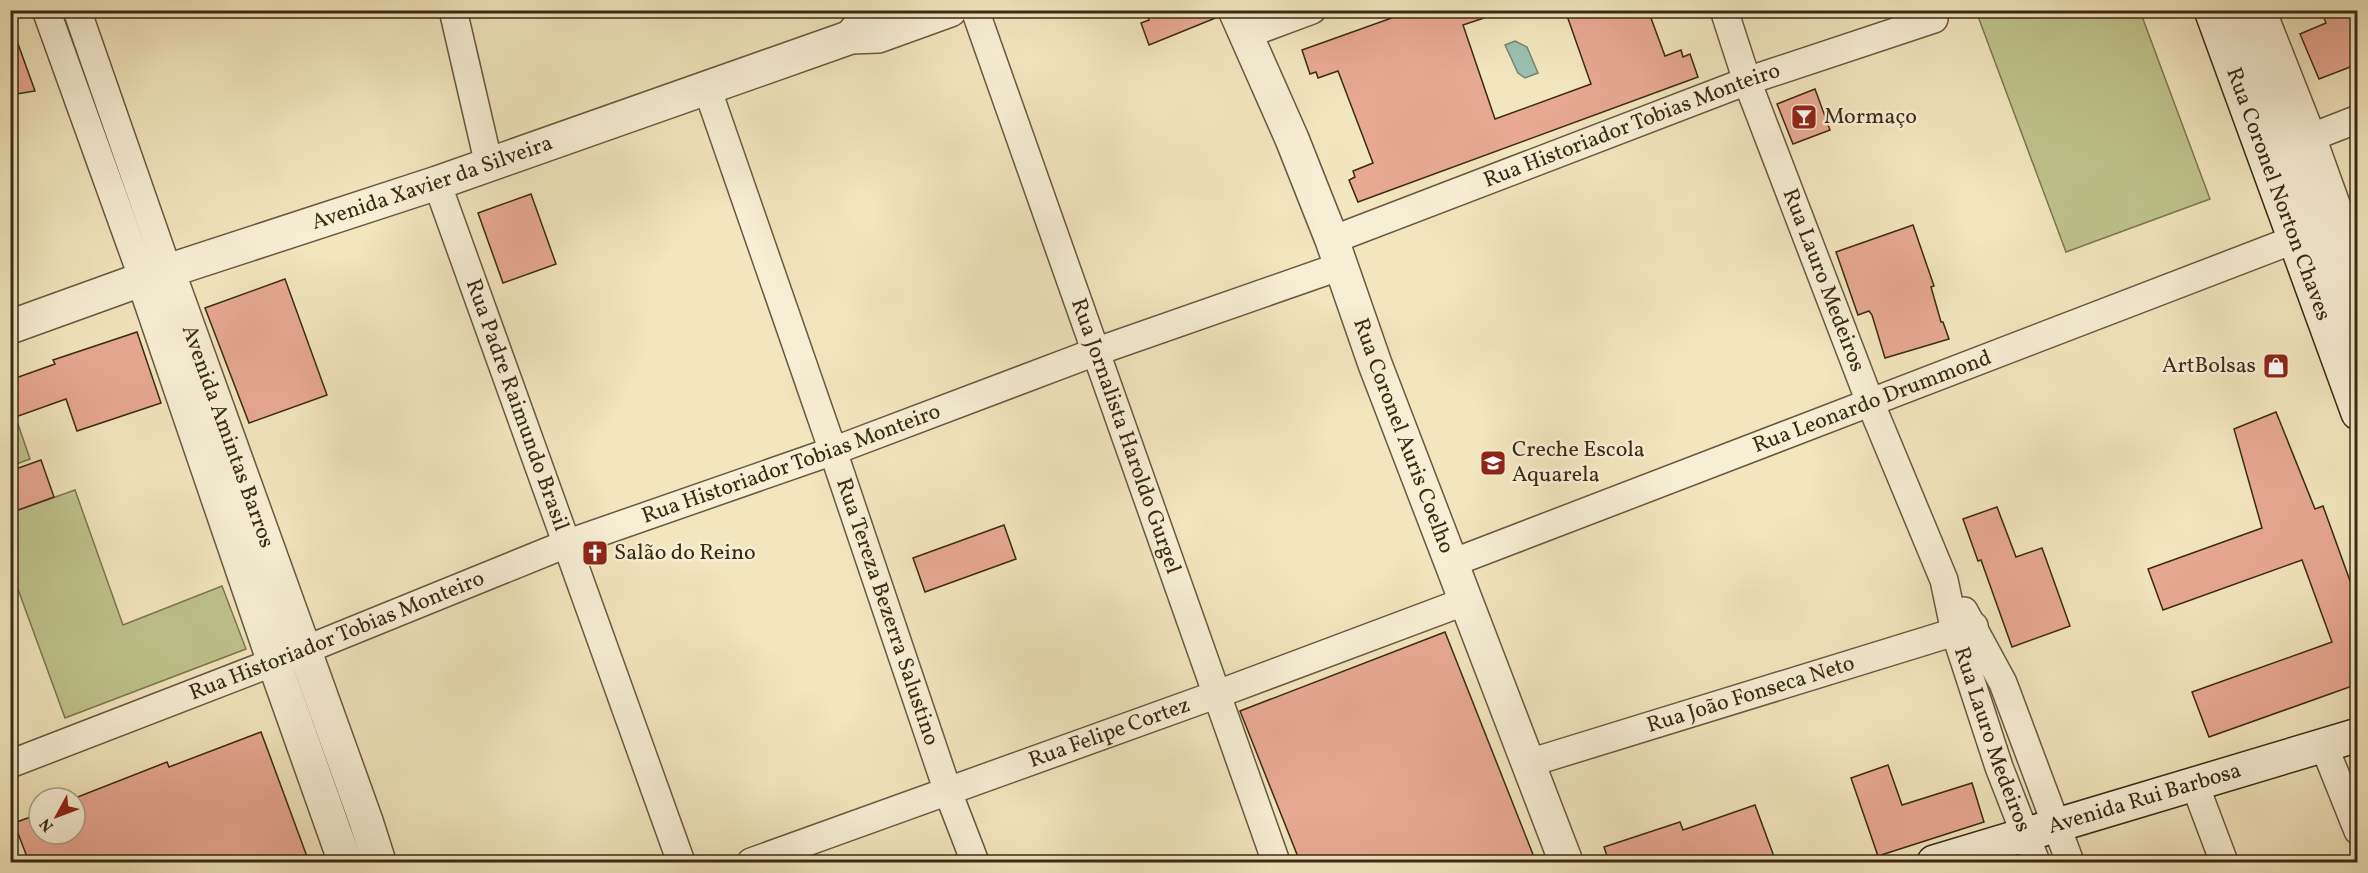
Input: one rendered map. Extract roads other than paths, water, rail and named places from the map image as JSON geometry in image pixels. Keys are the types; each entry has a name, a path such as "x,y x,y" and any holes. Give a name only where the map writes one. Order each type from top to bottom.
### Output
{"street":[{"name":"Avenida Amintas Barros","path":"46,10 156,275 305,650 379,862"},
{"name":"Avenida Amintas Barros","path":"77,10 274,662 345,862"},
{"path":"453,10 489,165"},
{"name":"Avenida Xavier da Silveira","path":"10,327 156,275 437,183 707,88 868,22 950,10"},
{"name":"Rua Jornalista Haroldo Gurgel","path":"975,10 1215,695 1276,862"},
{"path":"1240,23 1312,10"},
{"name":"Rua Lauro Medeiros","path":"1724,10 1747,81 1870,402 1964,629 1999,767 2030,849"},
{"name":"Rua Coronel Norton Chaves","path":"2211,10 2358,413"},
{"name":"Rua Coronel Norton Chaves","path":"2238,10 2358,338"},
{"path":"2262,10 2312,137 2358,265"},
{"name":"Rua Historiador Tobias Monteiro","path":"10,764 305,650 566,544 833,451 1095,352 1747,81 1934,19"},
{"name":"Rua Coronel Auris Coelho","path":"1240,23 1293,139 1337,253 1375,364 1530,763 1566,862"},
{"name":"Rua Tereza Bezerra Salustino","path":"707,88 948,792 975,862"},
{"path":"2312,137 2358,119"},
{"name":"Rua Padre Raimundo Brasil","path":"437,183 681,862"},
{"name":"Rua Leonardo Drummond","path":"1452,562 2293,240"},
{"name":"Rua Felipe Cortez","path":"751,862 1215,695 1466,601"},
{"name":"Rua Lauro Medeiros","path":"1964,629 2006,692 2070,862"},
{"name":"Rua João Fonseca Neto","path":"1530,763 1964,629"},
{"name":"Avenida Rui Barbosa","path":"1934,862 2030,849 2056,826 2358,735"},
{"path":"2324,746 2358,831"},
{"path":"2195,785 2224,862"}],"place":[{"name":"Mormaço","path":"1804,117"},
{"name":"ArtBolsas","path":"2276,366"},
{"name":"Creche Escola Aquarela","path":"1493,463"},
{"name":"Salão do Reino","path":"595,553"}]}
